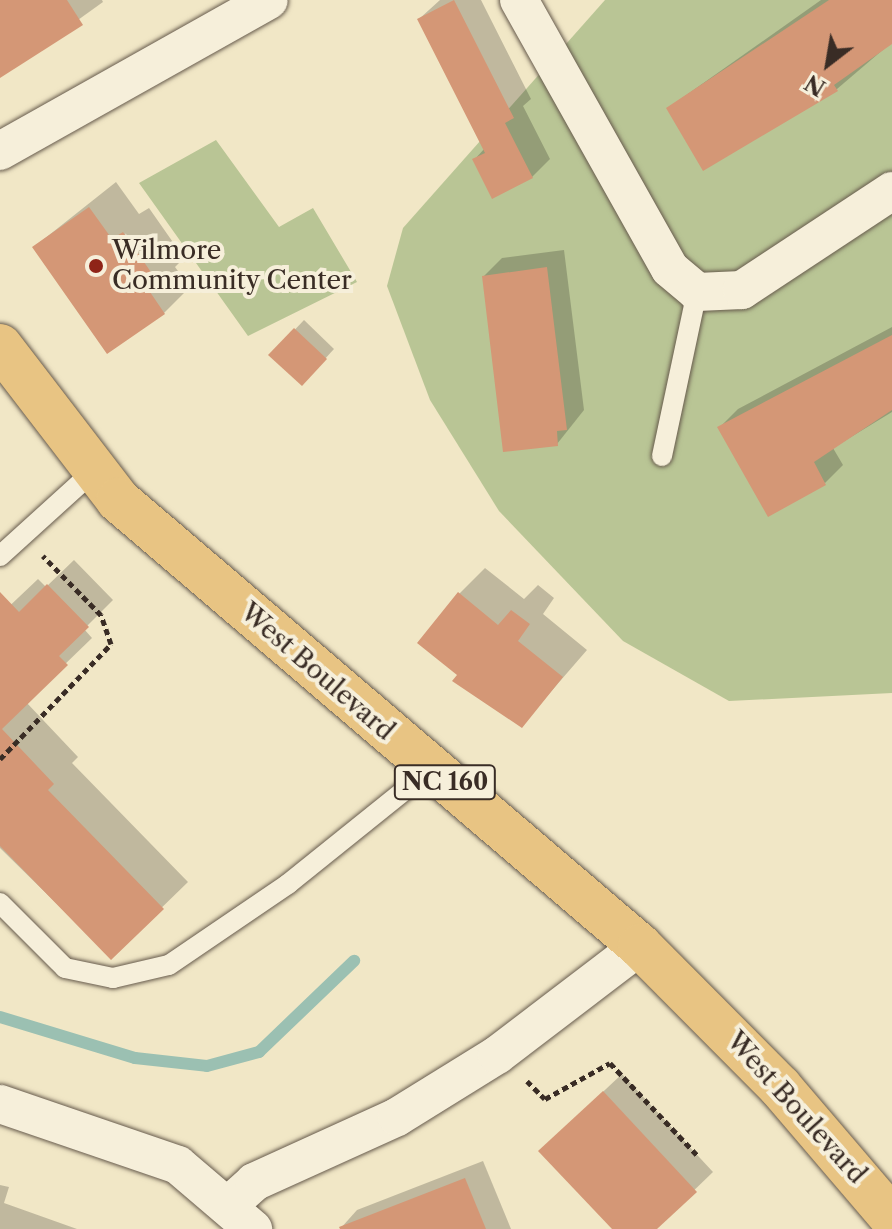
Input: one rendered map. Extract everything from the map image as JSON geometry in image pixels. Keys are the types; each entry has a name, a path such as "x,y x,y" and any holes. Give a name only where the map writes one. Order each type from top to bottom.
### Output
{"main road":[{"name":"West Boulevard","path":"0,346 118,500 640,946 780,1087 892,1218"}],"street":[{"path":"0,151 269,0"},
{"path":"519,0 670,269 697,292 742,290 892,191"},
{"path":"0,1104 144,1150 242,1216 254,1182 397,1117 497,1055 640,946"}],"lane":[{"path":"662,456 697,292"},
{"path":"0,556 95,470"},
{"path":"0,903 65,968 113,978 169,965 288,884 431,769"}],"path":[{"path":"0,759 111,644 101,615 23,536"},
{"path":"520,1073 545,1099 610,1063 698,1156"}],"green space":[{"path":"605,0 892,0 892,693 729,701 623,641 499,511 430,400 387,286 403,228"},
{"path":"216,140 279,227 313,208 357,282 248,336 139,183"}],"building":[{"path":"0,0 67,0 83,25 0,78"},
{"path":"454,0 514,118 505,123 533,178 492,199 472,159 485,153 417,19"},
{"path":"829,0 892,0 892,44 834,85 838,91 703,171 666,108"},
{"name":"Wilmore Community Center","path":"89,207 112,239 123,232 160,285 150,292 165,314 107,354 32,247"},
{"path":"547,267 567,430 557,431 558,446 503,452 482,276"},
{"path":"294,328 327,359 302,386 268,355"},
{"path":"892,335 892,410 814,462 826,485 768,517 717,427"},
{"path":"47,584 89,627 59,656 68,665 2,729 54,784 48,790 164,909 111,960 0,846 0,592 19,612"},
{"path":"458,592 498,625 511,610 530,624 518,641 563,677 522,728 452,681 457,675 417,643"},
{"path":"603,1091 697,1192 657,1229 612,1229 538,1151"},
{"path":"465,1178 486,1229 339,1227"}],"waterway":[{"path":"0,1017 135,1058 207,1066 259,1052 354,961"}],"place":[{"name":"Wilmore Community Center","path":"96,266"}]}
